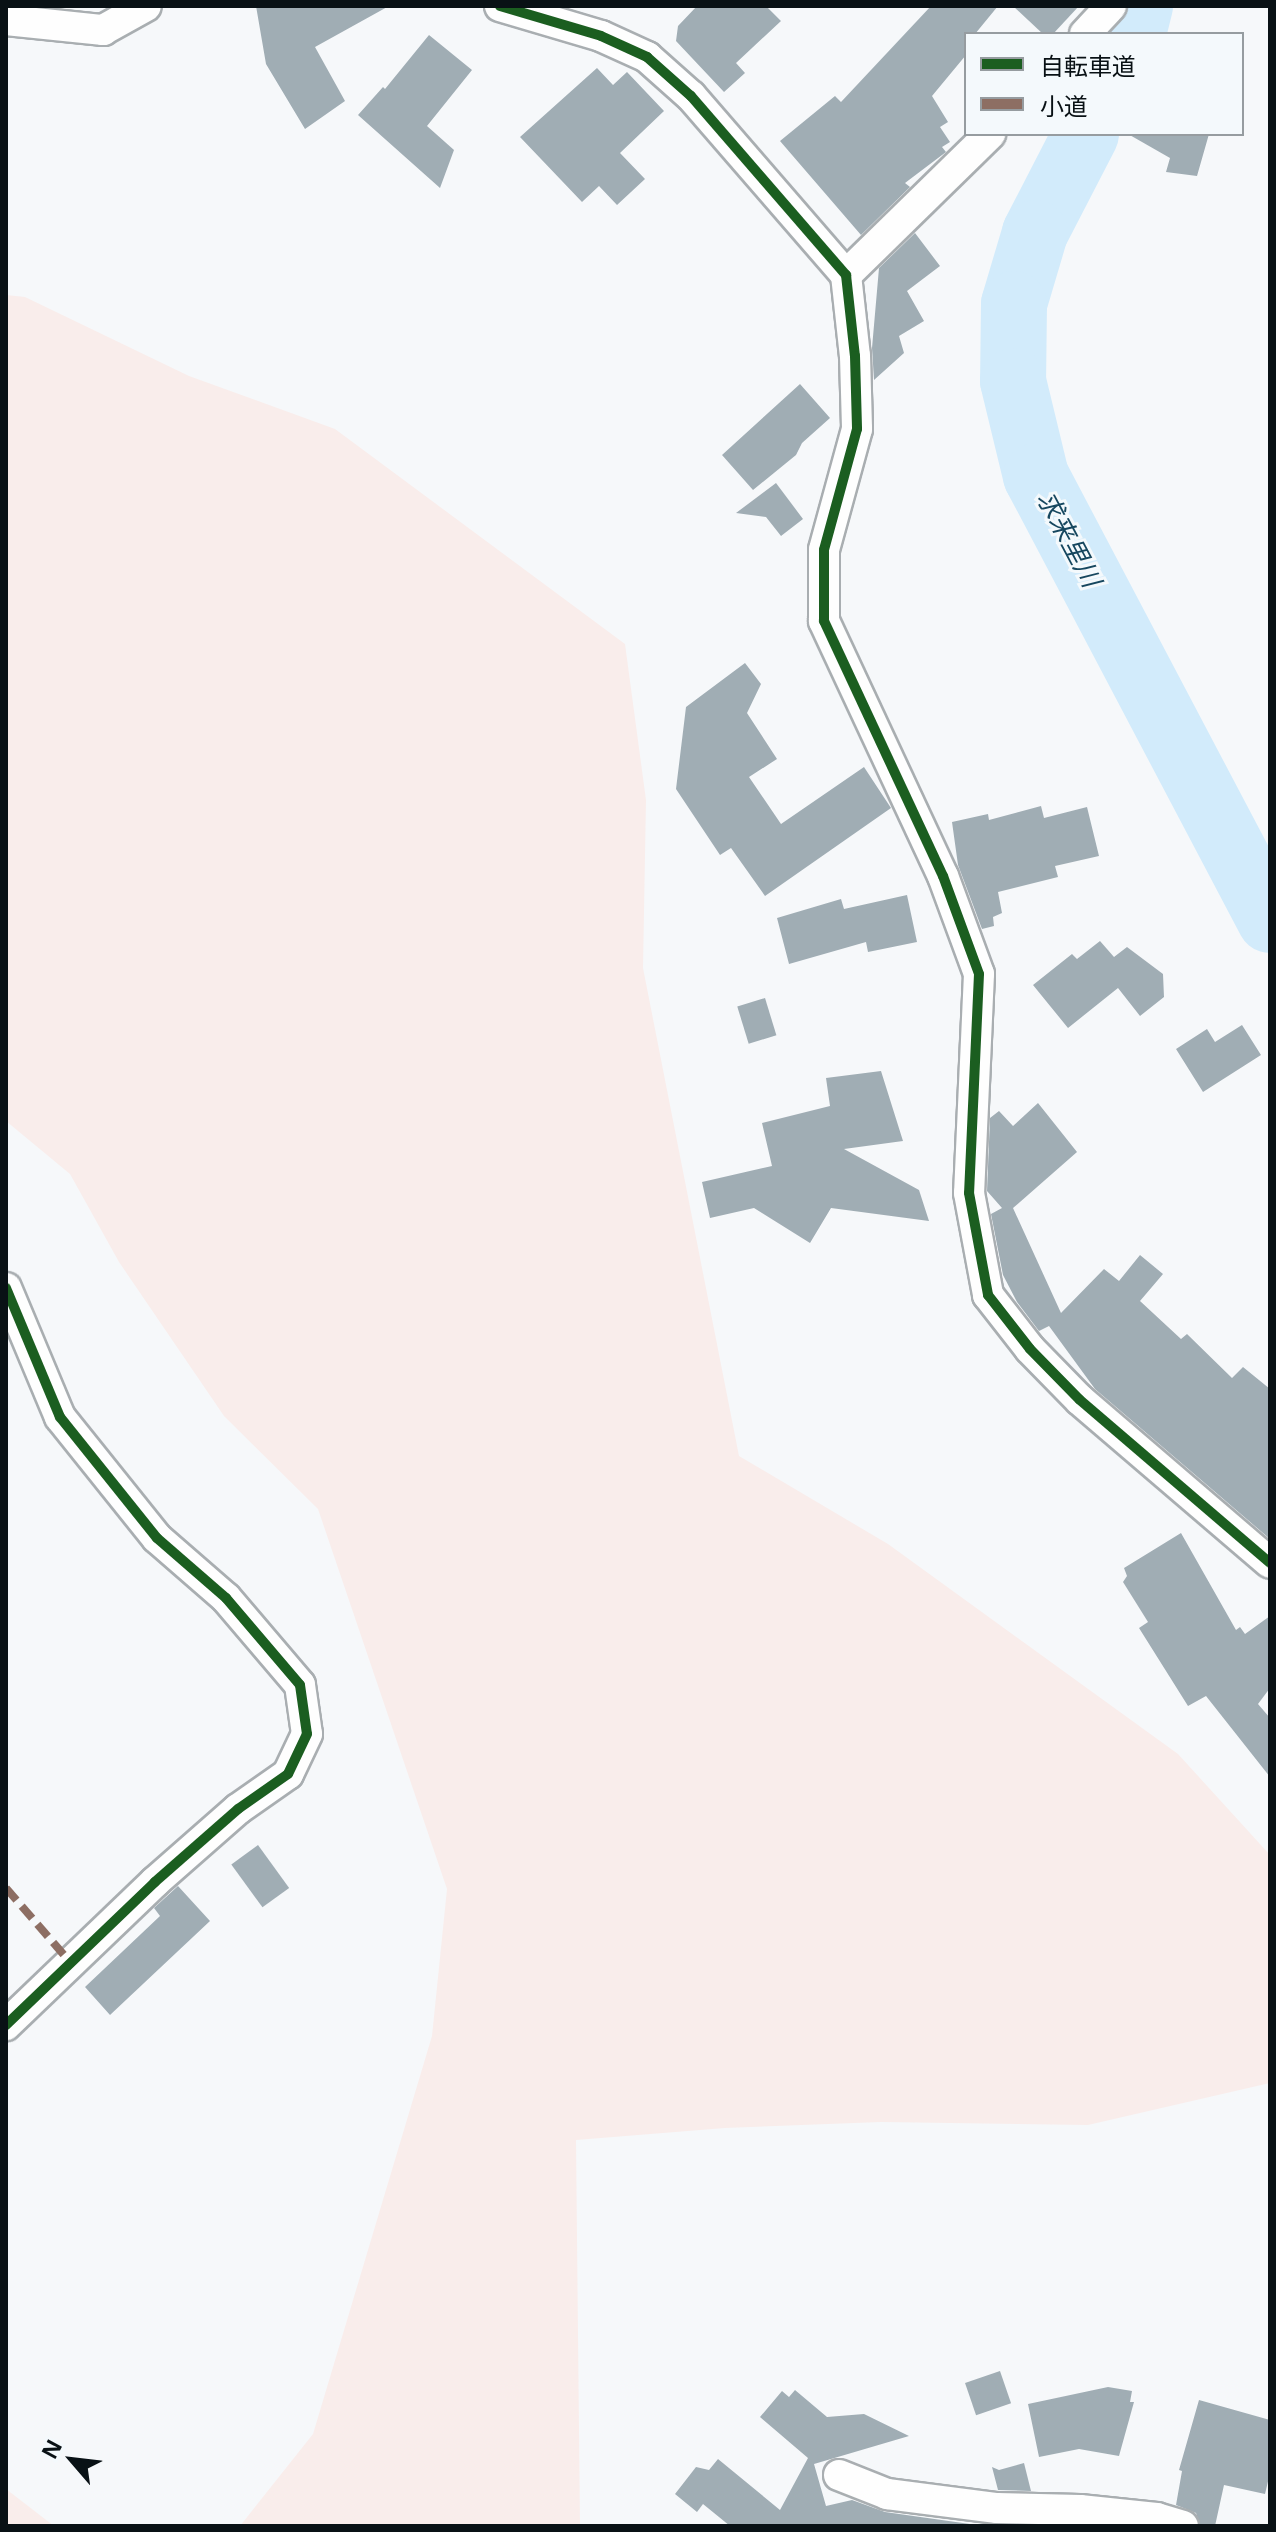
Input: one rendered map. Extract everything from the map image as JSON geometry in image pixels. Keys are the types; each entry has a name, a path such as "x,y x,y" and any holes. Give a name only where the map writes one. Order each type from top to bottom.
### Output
{"street":[{"path":"6,20 103,30 146,6"},
{"path":"500,6 601,36 647,57 691,96 846,275 855,356 857,429 824,550 824,621 943,876 979,974 969,1193 988,1295 1030,1349 1080,1400 1270,1563"},
{"path":"1087,32 1111,6"},
{"path":"846,275 988,136"},
{"path":"6,1288 60,1417 157,1538 226,1598 300,1685 307,1734 288,1774 238,1809 155,1882 6,2025"},
{"path":"839,2475 887,2494 997,2508 1080,2510 1157,2518 1183,2526"}],"shaded area":[{"path":"6,295 25,297 189,376 335,429 625,644 646,800 643,968 739,1456 888,1544 1178,1754 1270,1855 1270,2083 1088,2125 881,2122 725,2128 576,2140 580,2526 240,2526 313,2434 432,2036 447,1889 318,1509 224,1416 119,1262 70,1174 6,1121"},
{"path":"6,2489 54,2526 6,2526"}],"building":[{"path":"256,6 389,6 315,47 345,101 305,129 266,64"},
{"path":"697,6 766,6 781,21 736,63 745,73 724,92 676,41 678,26"},
{"path":"931,6 998,6 977,32 964,32 964,57 932,96 948,122 940,127 950,142 942,147 946,152 905,183 910,187 861,235 780,141 835,96 841,102"},
{"path":"1013,6 1079,6 1055,32 1041,32"},
{"path":"429,35 472,70 427,126 454,150 440,188 358,115 383,87 385,89"},
{"path":"597,68 613,85 627,72 664,111 620,153 645,179 617,205 599,186 582,202 520,137"},
{"path":"1132,136 1208,136 1197,176 1166,172 1170,158"},
{"path":"915,233 940,266 907,291 924,321 899,336 904,353 874,380 872,348 879,268"},
{"path":"800,384 830,418 802,443 796,455 753,490 722,455"},
{"path":"776,483 803,519 781,536 766,517 736,513"},
{"path":"745,663 761,684 747,713 777,759 749,777 781,824 864,767 891,808 765,896 731,848 720,855 676,789 686,707"},
{"path":"1041,806 1044,818 1087,807 1099,856 1055,866 1058,877 998,892 1002,913 993,917 994,926 982,929 958,865 952,822 988,814 989,820"},
{"path":"907,895 917,942 868,952 866,942 789,964 777,918 841,899 844,909"},
{"path":"1100,941 1114,957 1127,947 1163,974 1164,997 1140,1016 1118,988 1068,1028 1033,985 1072,954 1077,959"},
{"path":"765,998 776,1035 749,1044 737,1006"},
{"path":"1242,1025 1261,1055 1203,1092 1176,1049 1207,1029 1215,1042"},
{"path":"881,1071 903,1141 844,1149 919,1190 929,1221 831,1208 810,1243 754,1208 710,1218 702,1182 772,1166 762,1123 830,1106 826,1078"},
{"path":"1038,1103 1077,1152 1013,1208 1061,1313 1104,1269 1119,1281 1140,1255 1163,1274 1140,1301 1181,1339 1187,1334 1232,1378 1243,1367 1270,1389 1270,1539 1095,1389 1049,1326 1039,1331 1017,1302 1003,1275 991,1214 1002,1208 987,1191 990,1118 999,1111 1013,1126"},
{"path":"1181,1533 1236,1630 1240,1627 1245,1634 1270,1616 1270,1688 1258,1704 1270,1718 1270,1777 1206,1696 1188,1706 1139,1628 1148,1622 1123,1582 1127,1576 1124,1568"},
{"path":"258,1845 289,1888 262,1907 231,1864"},
{"path":"178,1886 210,1921 110,2015 85,1987 160,1916 154,1908"},
{"path":"1000,2371 1011,2403 976,2415 965,2383"},
{"path":"1108,2387 1132,2391 1130,2402 1134,2402 1119,2456 1079,2449 1039,2457 1028,2404"},
{"path":"795,2390 827,2417 864,2414 909,2436 814,2464 826,2506 852,2500 885,2512 984,2526 730,2526 703,2504 697,2512 675,2494 696,2467 709,2470 718,2459 780,2510 808,2458 760,2417 782,2391 789,2397"},
{"path":"1199,2400 1270,2420 1270,2473 1265,2494 1224,2485 1215,2526 1200,2526 1196,2513 1176,2505 1182,2471 1179,2470"},
{"path":"1024,2463 1031,2491 998,2490 992,2467 999,2470"}],"waterway":[{"name":"求来里川","path":"1134,32 1140,6"},
{"name":"求来里川","path":"1085,136 1035,233 1014,304 1013,381 1036,476 1270,920"}],"marked path":[{"path":"6,1888 70,1962"}],"cycle path":[{"path":"500,6 601,36 647,57 691,96 846,275 855,356 857,429 824,550 824,621 943,876 979,974 969,1193 988,1295 1030,1349 1080,1400 1270,1563"},
{"path":"6,1288 60,1417 157,1538 226,1598 300,1685 307,1734 288,1774 238,1809 155,1882 6,2025"}]}
